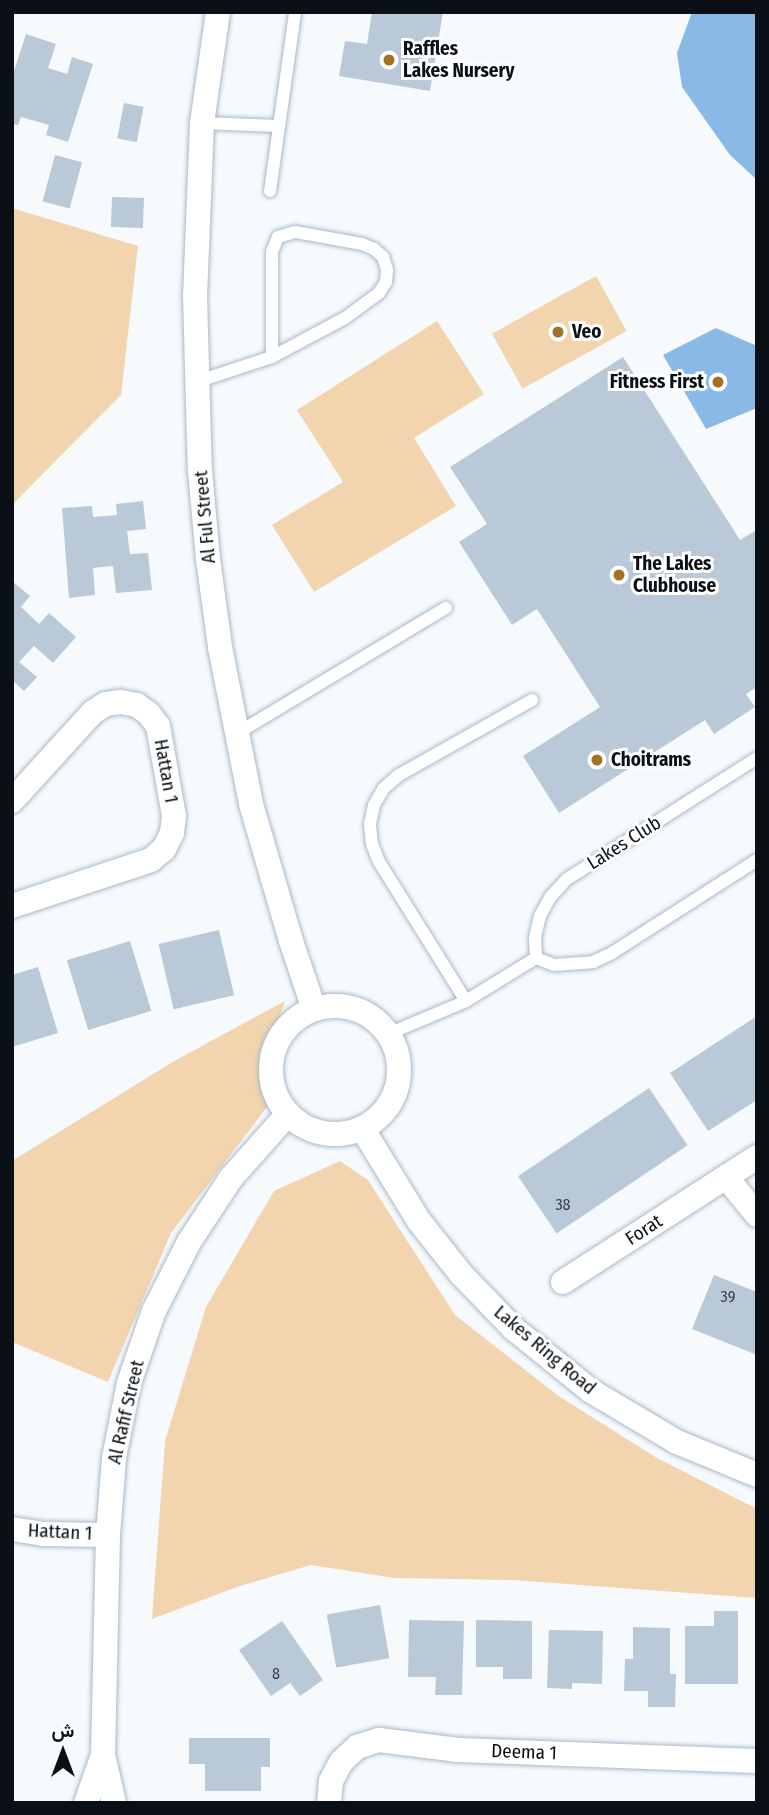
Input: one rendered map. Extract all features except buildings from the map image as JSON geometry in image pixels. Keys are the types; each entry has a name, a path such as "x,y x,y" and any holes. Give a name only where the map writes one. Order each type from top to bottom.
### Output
{"street":[{"name":"Al Ful Street","path":"218,12 202,123 196,247 196,382 208,559 236,734 270,873 314,1009"},
{"name":"Hattan 1","path":"12,801 93,712 106,704 121,702 137,705 149,714 158,726 174,816 172,833 164,849 151,860 12,905"},
{"path":"335,1006 356,1009 374,1019 388,1034 397,1055 399,1077 393,1098 380,1115 362,1128 343,1134 322,1133 304,1126 288,1114 276,1096 271,1075 272,1054 281,1035 296,1019 314,1009 335,1006"},
{"name":"Al Rafif Street","path":"114,1803 103,1755 108,1535 114,1458 129,1383 155,1311 189,1242 231,1178 288,1114"},
{"name":"Lakes Ring Road","path":"362,1128 419,1221 461,1275 513,1328 591,1391 677,1442 757,1475"},
{"name":"Forat","path":"563,1282 757,1157"},
{"path":"726,1177 757,1216"},
{"name":"Hattan 1","path":"12,1529 44,1534 108,1535"},
{"name":"Deema 1","path":"329,1803 331,1782 341,1762 357,1747 379,1740 458,1750 757,1761"},
{"name":"Al Rafif Street","path":"86,1803 103,1755"}],"lane":[{"path":"271,191 295,12"},
{"path":"202,123 279,126"},
{"path":"196,382 272,357 345,318 379,293 386,282 387,270 383,257 362,244 295,232 285,232 278,237 272,252 272,357"},
{"path":"236,734 446,608"},
{"path":"466,1001 379,862 372,844 370,824 374,805 384,788 399,775 533,700"},
{"name":"Lakes Club","path":"536,958 535,938 540,916 551,896 567,879 757,758"},
{"path":"388,1034 466,1001 536,958 554,965 574,965 602,958 757,860"}],"shaded area":[{"path":"12,208 138,246 121,395 12,505"},
{"name":"Veo","path":"596,276 627,331 522,389 492,334"},
{"path":"437,321 484,394 414,438 456,506 314,592 272,525 343,482 297,410"},
{"path":"285,1001 264,1064 270,1103 171,1233 108,1382 12,1342 12,1161 176,1060"},
{"path":"340,1161 368,1180 455,1315 560,1397 657,1458 757,1509 757,1598 513,1580 395,1578 311,1565 237,1587 152,1619 165,1441 206,1307 274,1191"}],"water":[{"path":"692,12 757,12 757,180 730,155 682,87 677,53"},
{"name":"Fitness First","path":"716,328 757,346 757,408 706,429 663,355"}],"place":[{"name":"Raffles Lakes Nursery","path":"389,60"},
{"name":"Veo","path":"558,332"},
{"name":"Fitness First","path":"718,382"},
{"name":"The Lakes Clubhouse","path":"619,575"},
{"name":"Choitrams","path":"597,760"}]}
